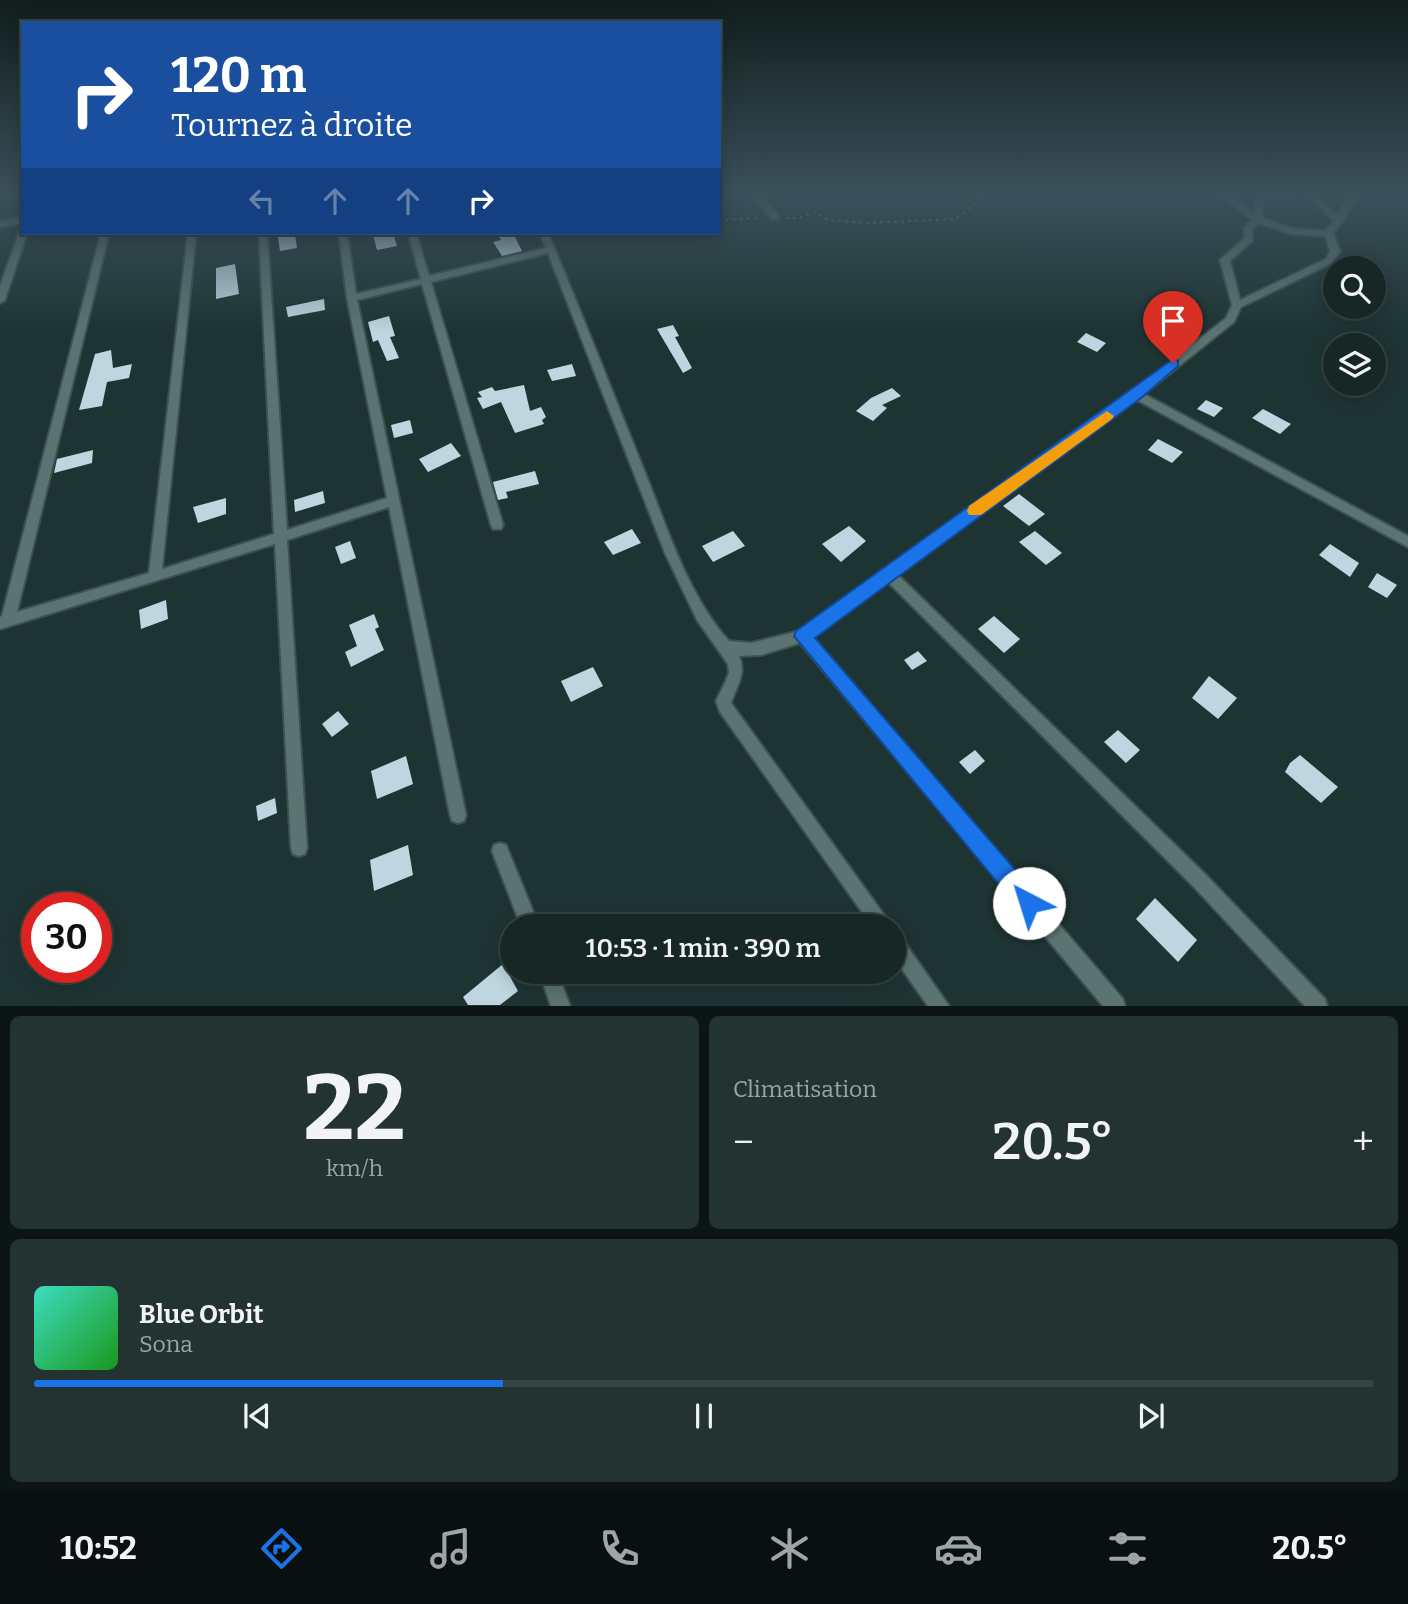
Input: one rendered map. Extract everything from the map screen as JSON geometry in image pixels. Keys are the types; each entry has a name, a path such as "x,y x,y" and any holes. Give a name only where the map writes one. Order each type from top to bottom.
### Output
{"street":[{"path":"0,300 21,239"},
{"path":"4,622 102,239"},
{"path":"155,577 191,239"},
{"path":"263,239 299,848"},
{"path":"344,239 352,298 458,815"},
{"path":"414,239 497,525"},
{"path":"546,239 691,597 721,644 735,658 737,668 733,688 723,701 725,707 874,914"},
{"path":"1237,305 1224,260 1250,239"},
{"path":"721,644 734,651 747,651 803,636 1136,395 1230,320 1237,305 1329,261 1335,251 1330,239"},
{"path":"352,298 551,250"},
{"path":"1136,395 1408,542"},
{"path":"4,622 394,501"},
{"path":"889,575 1199,880 1318,1006"},
{"path":"803,636 1115,1006"},
{"path":"500,851 525,914"},
{"path":"906,959 940,1006"},
{"path":"553,984 561,1006"}],"building":[{"path":"278,239 296,239 297,248 280,251"},
{"path":"374,239 395,239 397,246 377,250"},
{"path":"516,239 522,251 502,256 493,242"},
{"path":"235,264 239,294 216,299 216,268"},
{"path":"324,299 325,310 288,317 286,307"},
{"path":"389,316 395,336 390,337 399,358 387,361 378,340 373,342 368,322"},
{"path":"673,325 679,336 675,337 692,368 683,373 657,329"},
{"path":"1086,333 1106,343 1097,352 1077,342"},
{"path":"111,350 113,368 132,364 129,378 107,382 102,406 79,410 95,354"},
{"path":"572,364 576,376 552,381 547,370"},
{"path":"524,385 530,411 541,407 546,417 542,420 544,424 515,433 501,402 483,409 477,398 482,397 478,392 492,387 495,391"},
{"path":"892,388 901,396 882,405 887,408 873,421 856,411 871,398"},
{"path":"1206,400 1223,408 1214,417 1197,409"},
{"path":"1263,409 1291,424 1280,434 1252,418"},
{"path":"410,420 413,433 394,438 391,425"},
{"path":"1158,439 1183,452 1172,463 1148,450"},
{"path":"451,443 461,456 428,472 419,459"},
{"path":"93,450 92,463 54,473 57,459"},
{"path":"535,471 539,484 506,492 508,498 498,500 493,482"},
{"path":"323,491 325,503 295,512 294,500"},
{"path":"1019,494 1045,514 1029,526 1003,506"},
{"path":"226,498 226,514 198,523 193,507"},
{"path":"849,526 866,541 841,562 822,544"},
{"path":"632,529 641,543 613,555 604,542"},
{"path":"733,531 745,546 713,562 702,546"},
{"path":"1035,531 1062,553 1046,565 1019,542"},
{"path":"350,541 356,558 341,564 335,547"},
{"path":"1330,544 1359,563 1350,577 1319,555"},
{"path":"1377,573 1397,585 1387,598 1368,587"},
{"path":"166,600 168,619 141,629 139,610"},
{"path":"374,614 379,627 375,629 384,650 351,667 345,652 357,646 349,625"},
{"path":"994,616 1020,639 1004,653 978,629"},
{"path":"918,651 927,661 912,670 904,660"},
{"path":"593,667 603,686 571,702 561,681"},
{"path":"1209,676 1237,698 1218,719 1192,698"},
{"path":"338,711 349,724 332,737 322,724"},
{"path":"1118,730 1140,750 1126,763 1104,742"},
{"path":"975,750 985,761 970,774 959,762"},
{"path":"1300,755 1338,787 1321,803 1285,772 1290,763"},
{"path":"406,756 413,784 377,799 371,771"},
{"path":"275,798 277,813 258,821 256,806"},
{"path":"408,845 413,875 374,891 370,860"},
{"path":"1155,898 1197,940 1178,962 1136,919"},
{"path":"500,966 500,984 514,984 518,991 500,1005 468,1005 463,997"}],"slow traffic":[{"path":"975,511 1107,416"}],"route":[{"path":"1029,903 803,636 1136,395 1173,363"}]}
